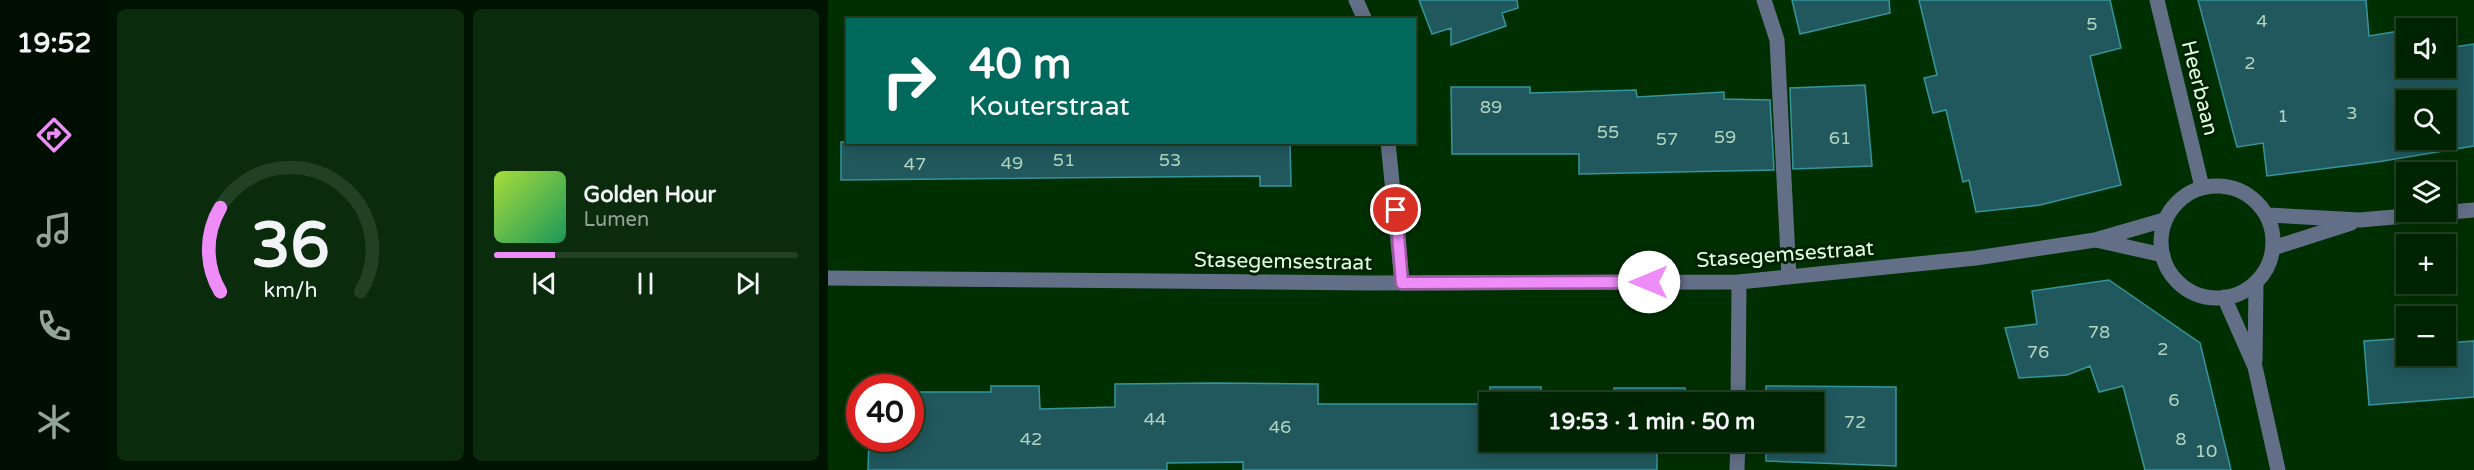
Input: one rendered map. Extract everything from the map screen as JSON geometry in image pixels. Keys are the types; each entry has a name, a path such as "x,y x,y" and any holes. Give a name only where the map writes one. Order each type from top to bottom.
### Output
{"street":[{"path":"1356,0 1364,18"},
{"path":"1764,0 1777,40 1789,277"},
{"name":"Heerbaan","path":"2157,0 2202,187"},
{"path":"1388,144 1402,283"},
{"path":"2202,187 2231,188 2249,196 2268,215 2273,248 2268,267 2256,283 2224,297 2198,296 2180,285 2167,268 2161,238 2164,220 2173,207 2202,187"},
{"path":"2268,215 2360,220 2474,210"},
{"name":"Stasegemsestraat","path":"828,278 1402,283 1738,282 1976,258 2095,240 2164,220"},
{"path":"2273,248 2360,220"},
{"name":"Stasegemsestraat","path":"2095,240 2163,255"},
{"path":"1738,282 1738,392"},
{"path":"2255,367 2256,283"},
{"path":"2224,297 2255,367 2278,470"},
{"path":"1737,452 1737,470"}],"building":[{"path":"1419,0 1517,0 1518,8 1502,13 1506,26 1451,45 1451,28 1432,34"},
{"path":"1792,0 1889,0 1890,13 1800,34"},
{"path":"1919,0 2110,0 2121,48 2090,56 2121,185 2040,205 1976,212 1969,180 1963,182 1946,110 1933,113 1924,78 1937,75"},
{"path":"2198,0 2366,0 2369,36 2396,32 2396,78 2456,78 2456,47 2474,44 2474,146 2456,149 2456,90 2396,90 2396,150 2450,150 2267,176 2263,143 2237,147"},
{"path":"1865,85 1872,166 1793,169 1790,88"},
{"path":"1451,87 1530,87 1530,93 1636,90 1637,97 1724,92 1724,99 1770,100 1774,170 1579,174 1579,154 1452,154"},
{"path":"841,142 846,142 846,144 1290,144 1291,186 1260,186 1260,176 841,180"},
{"path":"2109,280 2200,343 2231,470 2145,470 2123,386 2099,392 2090,366 2067,375 2019,378 2005,328 2037,324 2032,291"},
{"path":"2395,339 2396,366 2456,366 2456,342 2474,341 2474,397 2369,405 2364,341"},
{"path":"1115,384 1318,384 1318,404 1479,404 1479,452 1657,452 1657,470 1243,470 1243,462 1167,463 1167,470 868,470 869,452 924,452 924,392 991,392 991,386 1039,386 1040,409 1115,407"},
{"path":"1766,386 1896,387 1896,466 1766,461 1766,452 1824,452 1824,392 1766,392"},
{"path":"1490,387 1541,387 1541,392 1490,392"},
{"path":"1614,388 1685,388 1685,392 1614,392"}],"route":[{"path":"1396,210 1402,283 1649,282"}]}
